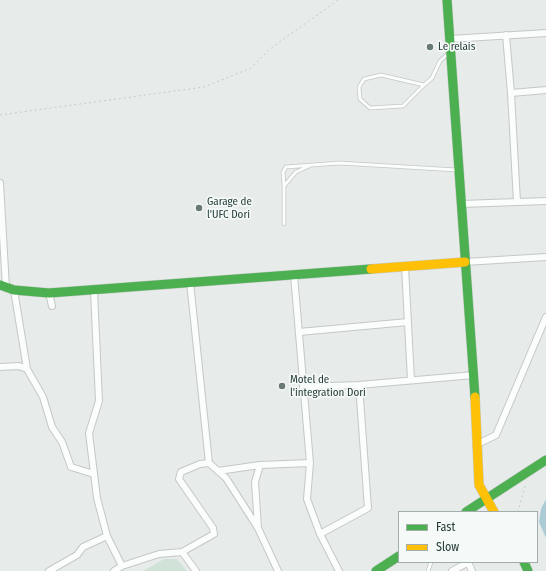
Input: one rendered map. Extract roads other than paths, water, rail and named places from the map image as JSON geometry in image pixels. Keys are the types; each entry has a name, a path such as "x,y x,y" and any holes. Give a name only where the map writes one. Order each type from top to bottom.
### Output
{"main road":[{"path":"447,0 474,375 479,485 493,511"},
{"path":"6,288 49,293 94,291 190,282 465,262"},
{"path":"468,511 546,460"},
{"path":"376,571 398,557"}],"street":[{"path":"450,39 546,33"},
{"path":"506,35 512,93 517,202"},
{"path":"512,93 546,90"},
{"path":"0,183 6,288 27,369 42,397 52,427 62,442 72,467 94,474"},
{"path":"461,204 546,201"},
{"path":"465,262 546,257"},
{"path":"405,267 411,380"},
{"path":"294,275 310,462 307,499 320,534 339,571"},
{"path":"190,282 209,463 226,478 258,528 278,571"},
{"path":"94,291 99,401 90,433 94,474 97,498 107,536 122,566"},
{"path":"49,293 52,306"},
{"path":"476,445 496,435 546,317"},
{"path":"299,332 408,322"},
{"path":"0,367 19,366 27,369"},
{"path":"303,387 359,385 474,375"},
{"path":"320,534 368,508 359,385"},
{"path":"218,471 260,465 310,462"},
{"path":"114,571 122,566 160,554 182,552 214,534 213,528 179,479 181,472 200,464 209,463"},
{"path":"258,528 255,482 260,465"},
{"path":"49,571 77,556 83,547 107,536"},
{"path":"182,552 196,571"},
{"path":"452,571 466,563"}],"lane":[{"path":"424,85 381,75 364,79 359,87 360,99 370,108 402,106 432,78 440,61 447,53 451,52"},
{"path":"284,224 283,172 286,167 339,163 459,171"},
{"path":"284,186 296,172 311,165"}],"water":[{"path":"546,499 546,538 539,522 541,509"}],"place":[{"name":"Le relais","path":"430,47"},
{"name":"Garage de l'UFC Dori","path":"199,208"},
{"name":"Motel de l'integration Dori","path":"282,386"}]}
